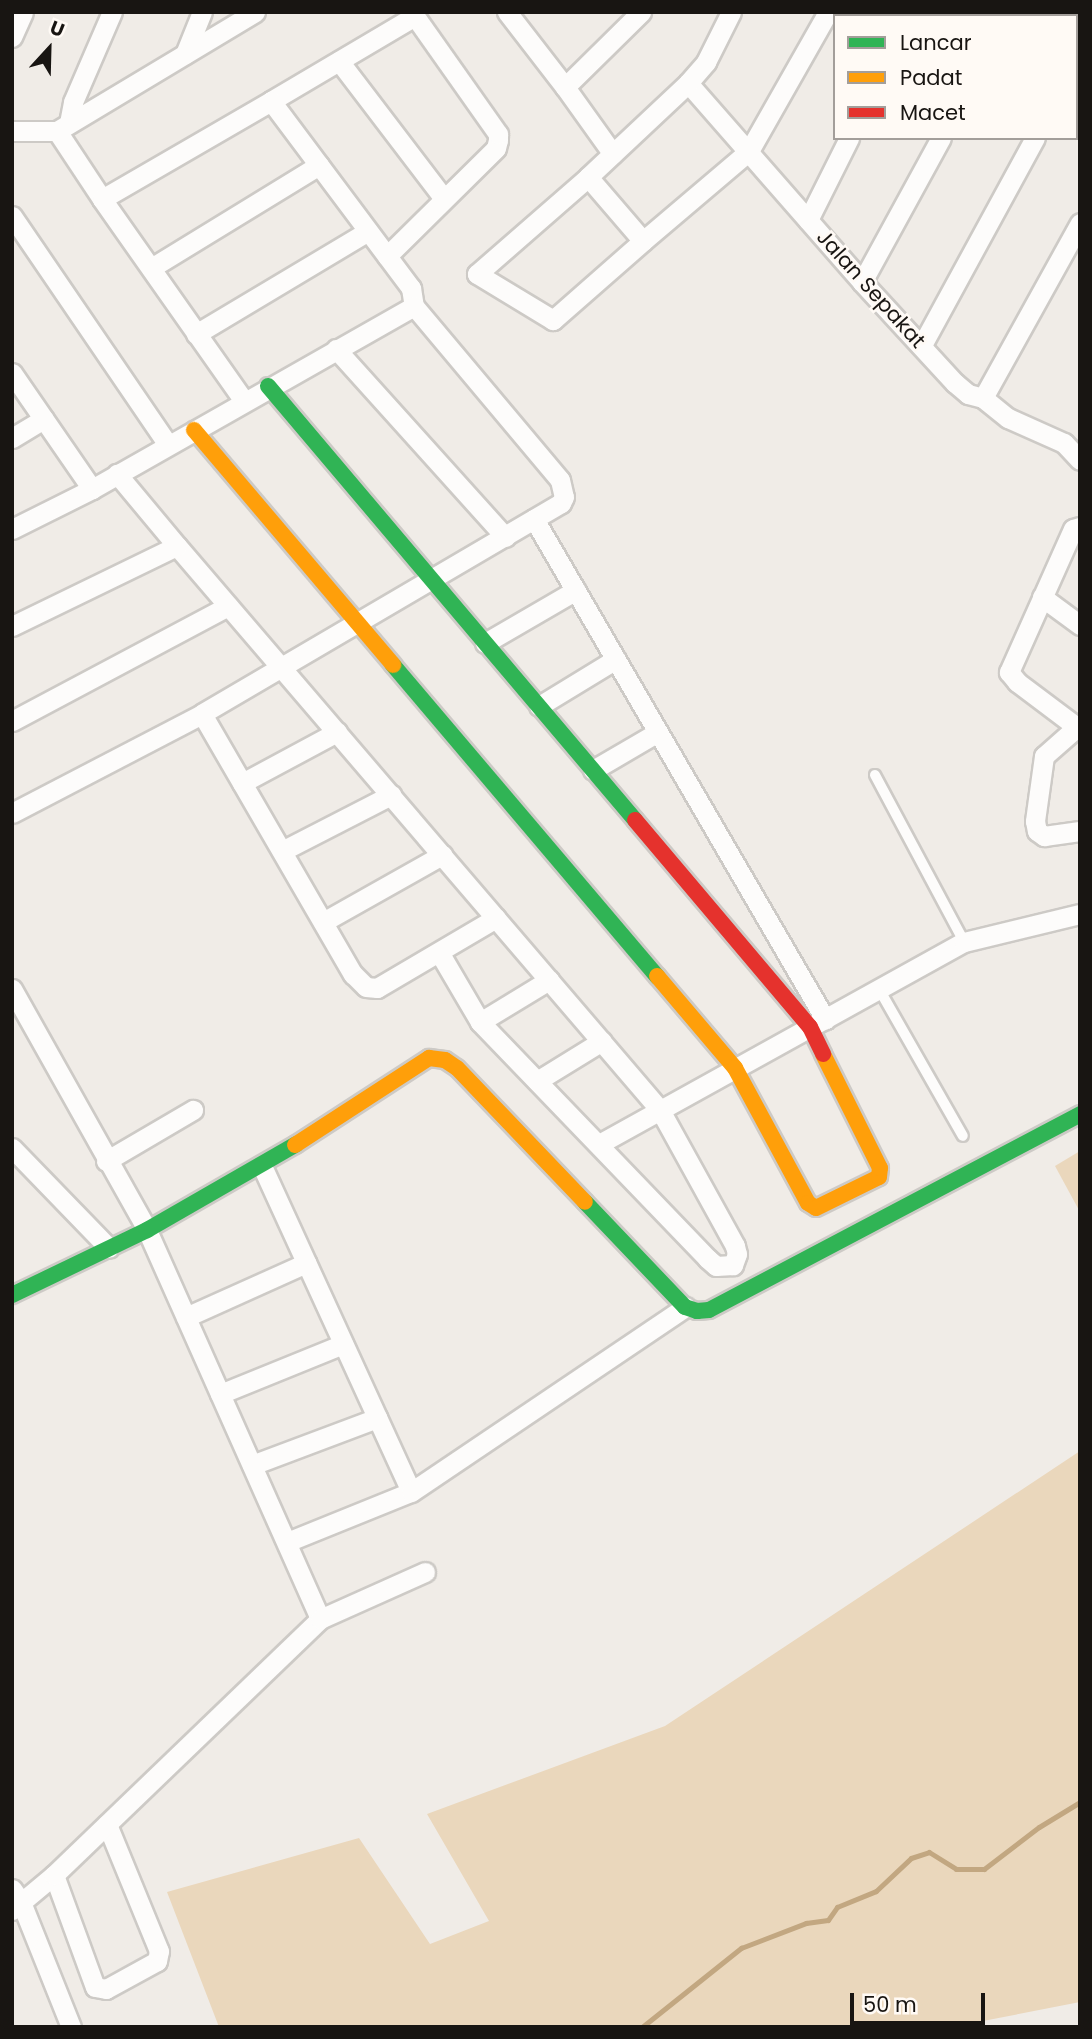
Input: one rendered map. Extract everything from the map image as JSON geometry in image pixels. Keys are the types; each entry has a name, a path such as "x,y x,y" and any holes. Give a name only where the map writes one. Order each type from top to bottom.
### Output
{"street":[{"path":"12,37 23,12"},
{"path":"63,127 111,12"},
{"path":"185,54 202,12"},
{"path":"12,131 63,127 255,12"},
{"path":"565,87 641,12"},
{"path":"731,12 706,62 688,83 588,177 477,274 553,320 749,151 828,12"},
{"path":"102,199 339,61 413,14 498,134 496,148 387,256"},
{"path":"516,15 613,154"},
{"path":"339,61 444,199"},
{"name":"Jalan Sepakat","path":"688,83 862,282 962,389 983,398 1008,418 1064,443 1080,460"},
{"path":"12,813 202,714 505,537 561,503 564,497 560,480 414,306 411,288 271,101"},
{"path":"63,127 102,199 244,401"},
{"path":"808,220 848,140"},
{"path":"862,282 939,140"},
{"path":"922,345 1034,140"},
{"path":"151,268 319,165"},
{"path":"588,177 643,242"},
{"path":"12,216 168,445"},
{"path":"983,398 1080,223"},
{"path":"196,334 368,231"},
{"path":"12,529 92,489 268,386 414,306"},
{"path":"336,349 505,537"},
{"path":"12,373 92,489"},
{"path":"268,386 593,770 818,1023"},
{"path":"12,438 44,419"},
{"path":"194,430 356,625 735,1068 812,1206 816,1208 879,1177 880,1168 818,1023 658,732 534,519"},
{"path":"117,474 660,1110 735,1246 737,1254 733,1265 716,1266 708,1259 480,1022 439,952"},
{"path":"1080,527 1073,529 1009,672 1017,682 1078,725 1044,755 1035,821 1037,831 1044,836 1080,831"},
{"path":"12,625 177,546"},
{"path":"485,643 576,590"},
{"path":"1042,597 1080,625"},
{"path":"12,720 228,606"},
{"path":"539,706 616,659"},
{"path":"202,714 353,974 366,986 377,988 496,918"},
{"path":"593,770 658,732"},
{"path":"242,783 337,733"},
{"path":"282,851 391,795"},
{"path":"323,922 442,855"},
{"path":"599,1144 964,942 1080,914"},
{"path":"480,1022 549,980"},
{"path":"12,989 147,1230 320,1619"},
{"path":"537,1081 602,1041"},
{"path":"12,1294 147,1230 262,1166 429,1058 445,1060 457,1068 685,1307 696,1311 709,1310 1080,1114"},
{"path":"106,1161 193,1110"},
{"path":"12,1148 109,1248"},
{"path":"262,1166 411,1492"},
{"path":"186,1317 306,1264"},
{"path":"286,1542 411,1492 685,1307"},
{"path":"220,1394 343,1345"},
{"path":"252,1465 377,1418"},
{"path":"71,2027 15,1901 54,1874 320,1619 425,1572"},
{"path":"54,1874 95,1987 106,1989 157,1961 159,1951 107,1824"}],"lane":[{"path":"875,775 964,942"},
{"path":"879,989 963,1136"}],"shaded area":[{"path":"1080,1151 1080,1212 1055,1166"},
{"path":"1080,1451 1080,2002 983,2021 984,2027 219,2027 167,1892 359,1838 430,1944 489,1921 427,1814 665,1726"}],"waterway":[{"path":"642,2027 741,1948 806,1923 828,1920 837,1907 876,1891 911,1858 929,1852 956,1869 984,1869 1039,1827 1080,1802"}],"traffic: fast":[{"path":"268,386 635,820"},
{"path":"393,665 657,976"},
{"path":"585,1202 685,1307 697,1311 709,1310 1080,1114"},
{"path":"12,1295 147,1230 295,1145"}],"traffic: slow":[{"path":"194,430 393,665"},
{"path":"657,976 735,1068 808,1203 816,1208 879,1177 880,1168 823,1054"},
{"path":"295,1145 429,1058 445,1060 457,1068 585,1202"}],"traffic: jam":[{"path":"635,820 810,1027 823,1054"}]}
